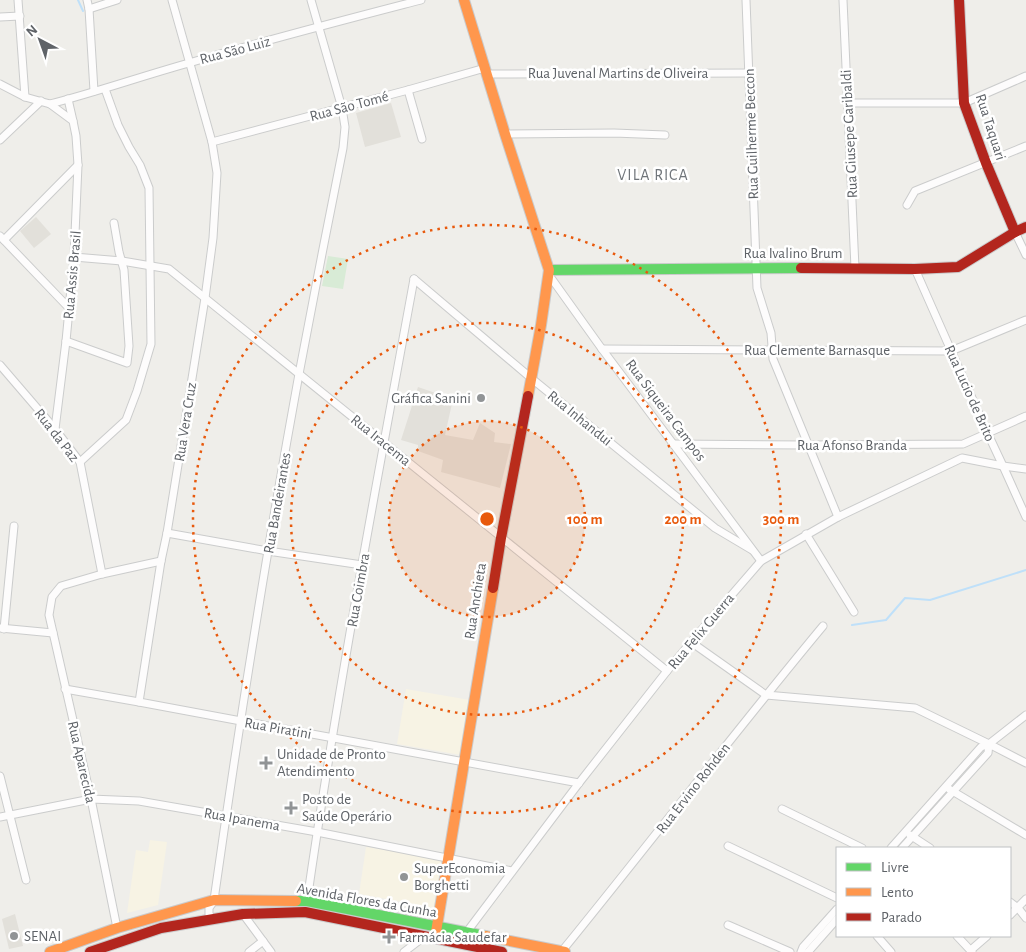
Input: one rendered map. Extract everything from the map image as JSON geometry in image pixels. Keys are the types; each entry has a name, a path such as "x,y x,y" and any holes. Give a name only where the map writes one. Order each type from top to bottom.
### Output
{"main road":[{"name":"Rua Siqueira Campos","path":"464,0 549,272"},
{"name":"Rua Taquari","path":"959,0 964,103 986,163 1016,232"},
{"name":"Rua Ivalino Brum","path":"549,272 958,267 1026,227"},
{"name":"Rua Anchieta","path":"430,937 437,926 501,538 549,272"},
{"name":"Avenida Flores da Cunha","path":"50,952 117,928 214,900 307,901 564,952"},
{"name":"Avenida Flores da Cunha","path":"90,952 161,928 212,919 224,912 243,914 305,912 502,952"}],"street":[{"path":"18,0 26,96"},
{"path":"87,0 94,91"},
{"path":"89,9 117,0"},
{"name":"Rua Vera Cruz","path":"139,702 206,298 213,238 217,173 212,142 172,0"},
{"name":"Rua Bandeirantes","path":"212,919 208,908 214,900 268,551 299,374 343,148 345,128 342,108 311,0"},
{"name":"Rua São Luiz","path":"50,104 189,63 422,0"},
{"name":"Rua Guilherme Beccon","path":"746,0 757,288 771,333 773,359 838,516"},
{"name":"Rua Giusepe Garibaldi","path":"843,0 855,268"},
{"path":"0,17 20,16"},
{"name":"Rua Juvenal Martins de Oliveira","path":"486,71 749,73"},
{"name":"Rua São Tomé","path":"212,142 486,71"},
{"path":"847,103 964,103 1026,76"},
{"path":"0,84 50,104 73,122"},
{"path":"80,462 126,420 151,344 149,188 140,165 118,125 105,89"},
{"path":"408,90 422,139"},
{"name":"Rua Assis Brasil","path":"55,429 74,257 78,165 76,136 68,99"},
{"path":"0,140 41,101"},
{"path":"505,134 614,133 665,135"},
{"path":"907,205 916,191 1026,146"},
{"path":"69,308 2,238 78,165"},
{"path":"66,341 127,363 129,346 124,270 114,223"},
{"name":"Rua Taquari","path":"1016,232 1026,255"},
{"name":"Rua Iracema","path":"74,257 122,261 169,269 667,671"},
{"name":"Rua Lucio de Brito","path":"915,269 1026,517"},
{"name":"Rua Siqueira Campos","path":"549,272 602,349 760,562"},
{"name":"Rua Inhandui","path":"414,279 531,378 715,528 752,550"},
{"name":"Rua Coimbra","path":"307,901 332,738 414,279"},
{"name":"Rua Clemente Barnasque","path":"602,349 952,351 1026,320"},
{"name":"Rua da Paz","path":"0,365 55,429 80,462 102,574"},
{"name":"Rua Afonso Branda","path":"672,444 809,446 963,444 1026,416"},
{"name":"Rua Felix Guerra","path":"466,933 579,783 667,671 760,562 838,516 962,458 1026,469"},
{"path":"14,526 2,628 53,633"},
{"path":"167,533 362,565"},
{"path":"806,534 854,612"},
{"path":"102,574 161,561"},
{"name":"Rua Aparecida","path":"102,574 61,586 52,597 49,615 91,799 117,928"},
{"name":"Rua Ervino Rohden","path":"564,952 766,695 823,626"},
{"path":"690,642 766,695 915,708 1026,763"},
{"name":"Rua Piratini","path":"66,690 579,783"},
{"path":"892,847 981,747 989,744 1026,715"},
{"path":"903,847 988,753 989,744"},
{"path":"0,776 26,880"},
{"path":"946,787 1026,835"},
{"name":"Rua Ipanema","path":"0,818 91,799 139,801 317,832 512,871"},
{"path":"782,809 860,847"},
{"path":"906,832 928,847"},
{"path":"728,846 836,898"},
{"path":"1011,914 1026,899"},
{"path":"214,900 222,905 224,912"},
{"path":"1011,903 1026,918"},
{"path":"801,952 803,947 836,909"},
{"path":"243,914 271,952"},
{"path":"808,952 836,920"},
{"path":"728,925 790,952"},
{"path":"404,952 430,937"},
{"path":"878,937 891,952"},
{"path":"958,937 971,951 986,937"},
{"path":"249,952 263,941"}],"shaded area":[{"path":"391,103 401,137 365,147 356,113"},
{"path":"36,217 51,234 34,248 20,231"},
{"path":"418,387 453,399 445,435 473,440 480,423 495,433 494,442 511,444 500,488 441,472 443,460 418,451 418,445 401,440"},
{"path":"406,689 470,700 461,755 397,744"},
{"path":"150,840 167,842 158,905 127,913 136,850 148,852"},
{"path":"366,847 444,859 435,908 359,894"},
{"path":"15,914 23,946 9,949 2,919"}],"green space":[{"path":"328,256 348,259 343,289 322,286"}],"waterway":[{"path":"78,0 83,11"},
{"path":"852,625 886,620 905,598 930,600 1026,570"}],"traffic: fast":[{"path":"549,270 801,268"},
{"path":"296,901 307,901 485,936"}],"traffic: slow":[{"path":"464,0 549,270 528,396"},
{"path":"435,938 493,588"},
{"path":"50,952 117,928 214,900 296,901"},
{"path":"485,936 565,952"}],"traffic: jam":[{"path":"959,0 964,103 986,163 1015,232"},
{"path":"801,268 915,269 958,267 1026,227"},
{"path":"493,588 528,396"},
{"path":"90,952 161,928 243,914 305,912 502,952"}],"place":[{"name":"Gráfica Sanini","path":"481,398"},
{"name":"Unidade de Pronto Atendimento","path":"266,763"},
{"name":"Posto de Saúde Operário","path":"291,808"},
{"name":"SuperEconomia Borghetti","path":"404,877"},
{"name":"SENAI","path":"14,936"},
{"name":"Farmácia Saudefar","path":"389,937"}],"district":[{"name":"VILA RICA","path":"653,174"}]}
